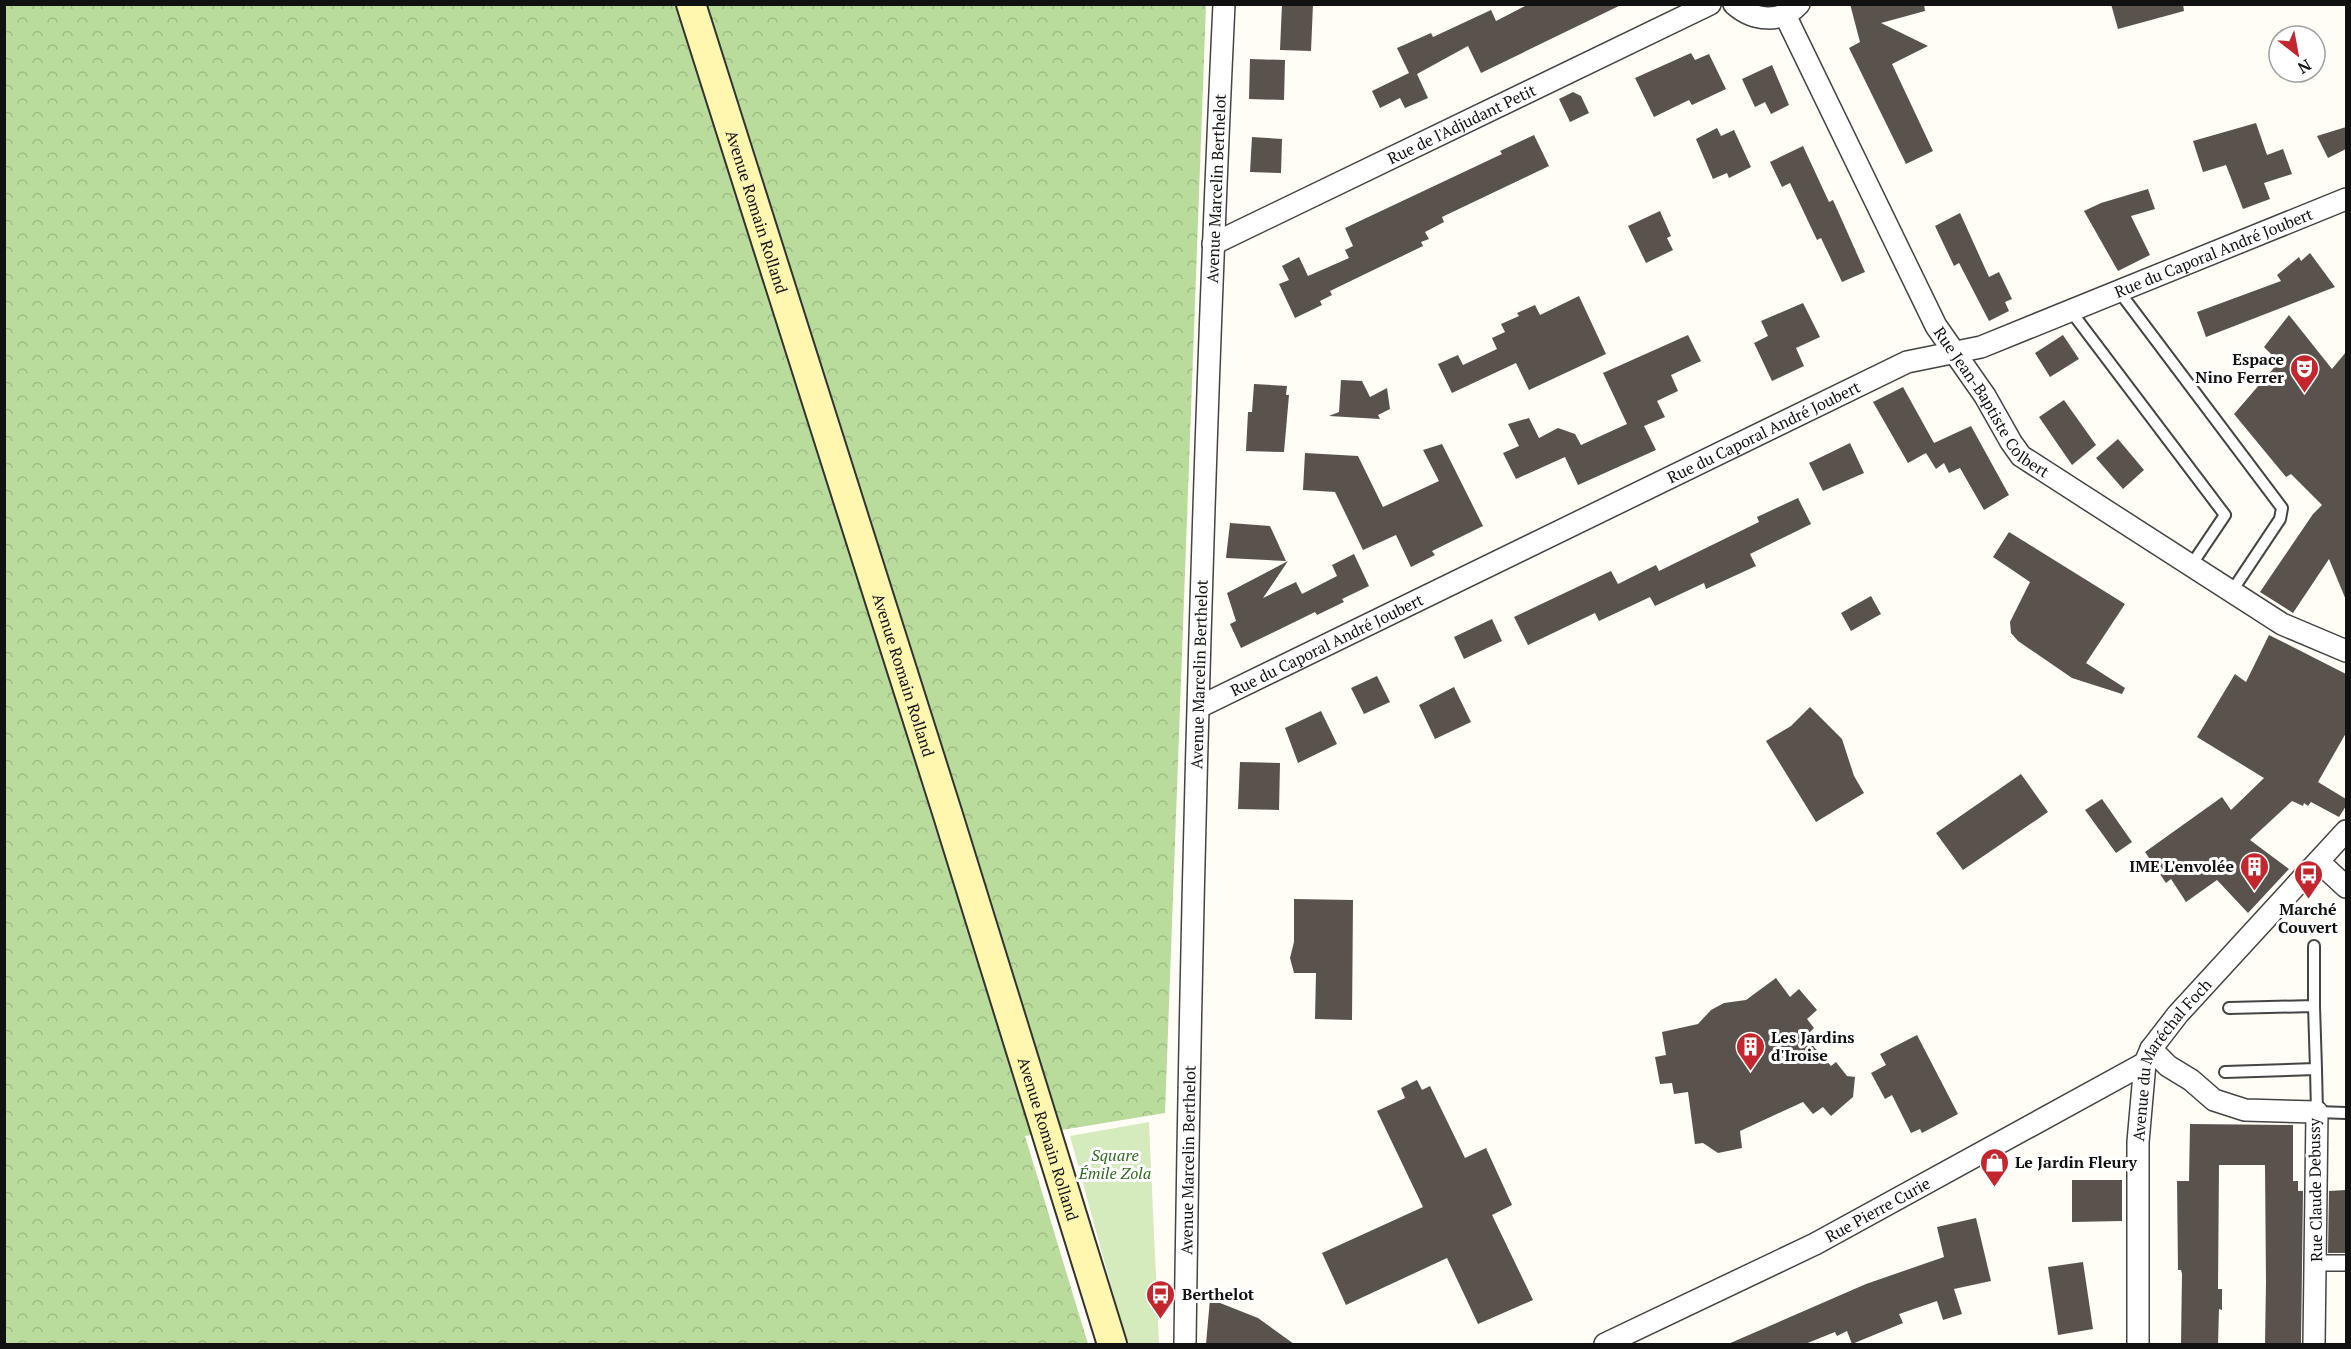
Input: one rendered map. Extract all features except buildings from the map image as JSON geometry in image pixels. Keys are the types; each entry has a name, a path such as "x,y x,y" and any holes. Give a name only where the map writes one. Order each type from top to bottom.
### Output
{"main road":[{"name":"Avenue Romain Rolland","path":"691,4 947,812 1112,1344"}],"street":[{"name":"Avenue Marcelin Berthelot","path":"1185,1344 1199,707 1213,244 1224,4"},
{"name":"Rue de l'Adjudant Petit","path":"1213,244 1710,4"},
{"path":"1734,4 1746,14 1758,18 1772,18 1792,10"},
{"name":"Rue Jean-Baptiste Colbert","path":"1792,10 1936,326 1957,353 2021,456 2282,624 2346,651"},
{"name":"Rue du Caporal André Joubert","path":"1199,707 1907,362 1981,346 2346,199"},
{"name":"Avenue du Maréchal Foch","path":"2138,1344 2138,1142 2148,1056 2178,1014 2346,831"},
{"path":"2319,862 2346,887"},
{"name":"Rue Claude Debussy","path":"2148,1056 2191,1080 2214,1100 2245,1110 2317,1112 2314,1344"},
{"name":"Rue Pierre Curie","path":"1605,1344 1626,1340 1815,1244 2148,1056"},
{"path":"2316,1263 2346,1263"}],"lane":[{"path":"2118,290 2282,508 2280,519 2232,591"},
{"path":"2070,310 2225,515 2192,564"},
{"path":"2314,946 2317,1112 2346,1113"},
{"path":"2229,1008 2314,1006"},
{"path":"2225,1072 2316,1069"}],"green space":[{"path":"5,5 1206,5 1165,1113 1025,1136 1088,1344 5,1344"},
{"name":"Square Émile Zola","path":"1149,1122 1159,1344 1127,1344 1070,1136"}],"place":[{"name":"Espace Nino Ferrer","path":"2305,394"},
{"name":"IME L'envolée","path":"2255,892"},
{"name":"Marché Couvert","path":"2308,900"},
{"name":"Les Jardins d'Iroise","path":"1750,1072"},
{"name":"Le Jardin Fleury","path":"1994,1188"},
{"name":"Berthelot","path":"1161,1320"}]}
